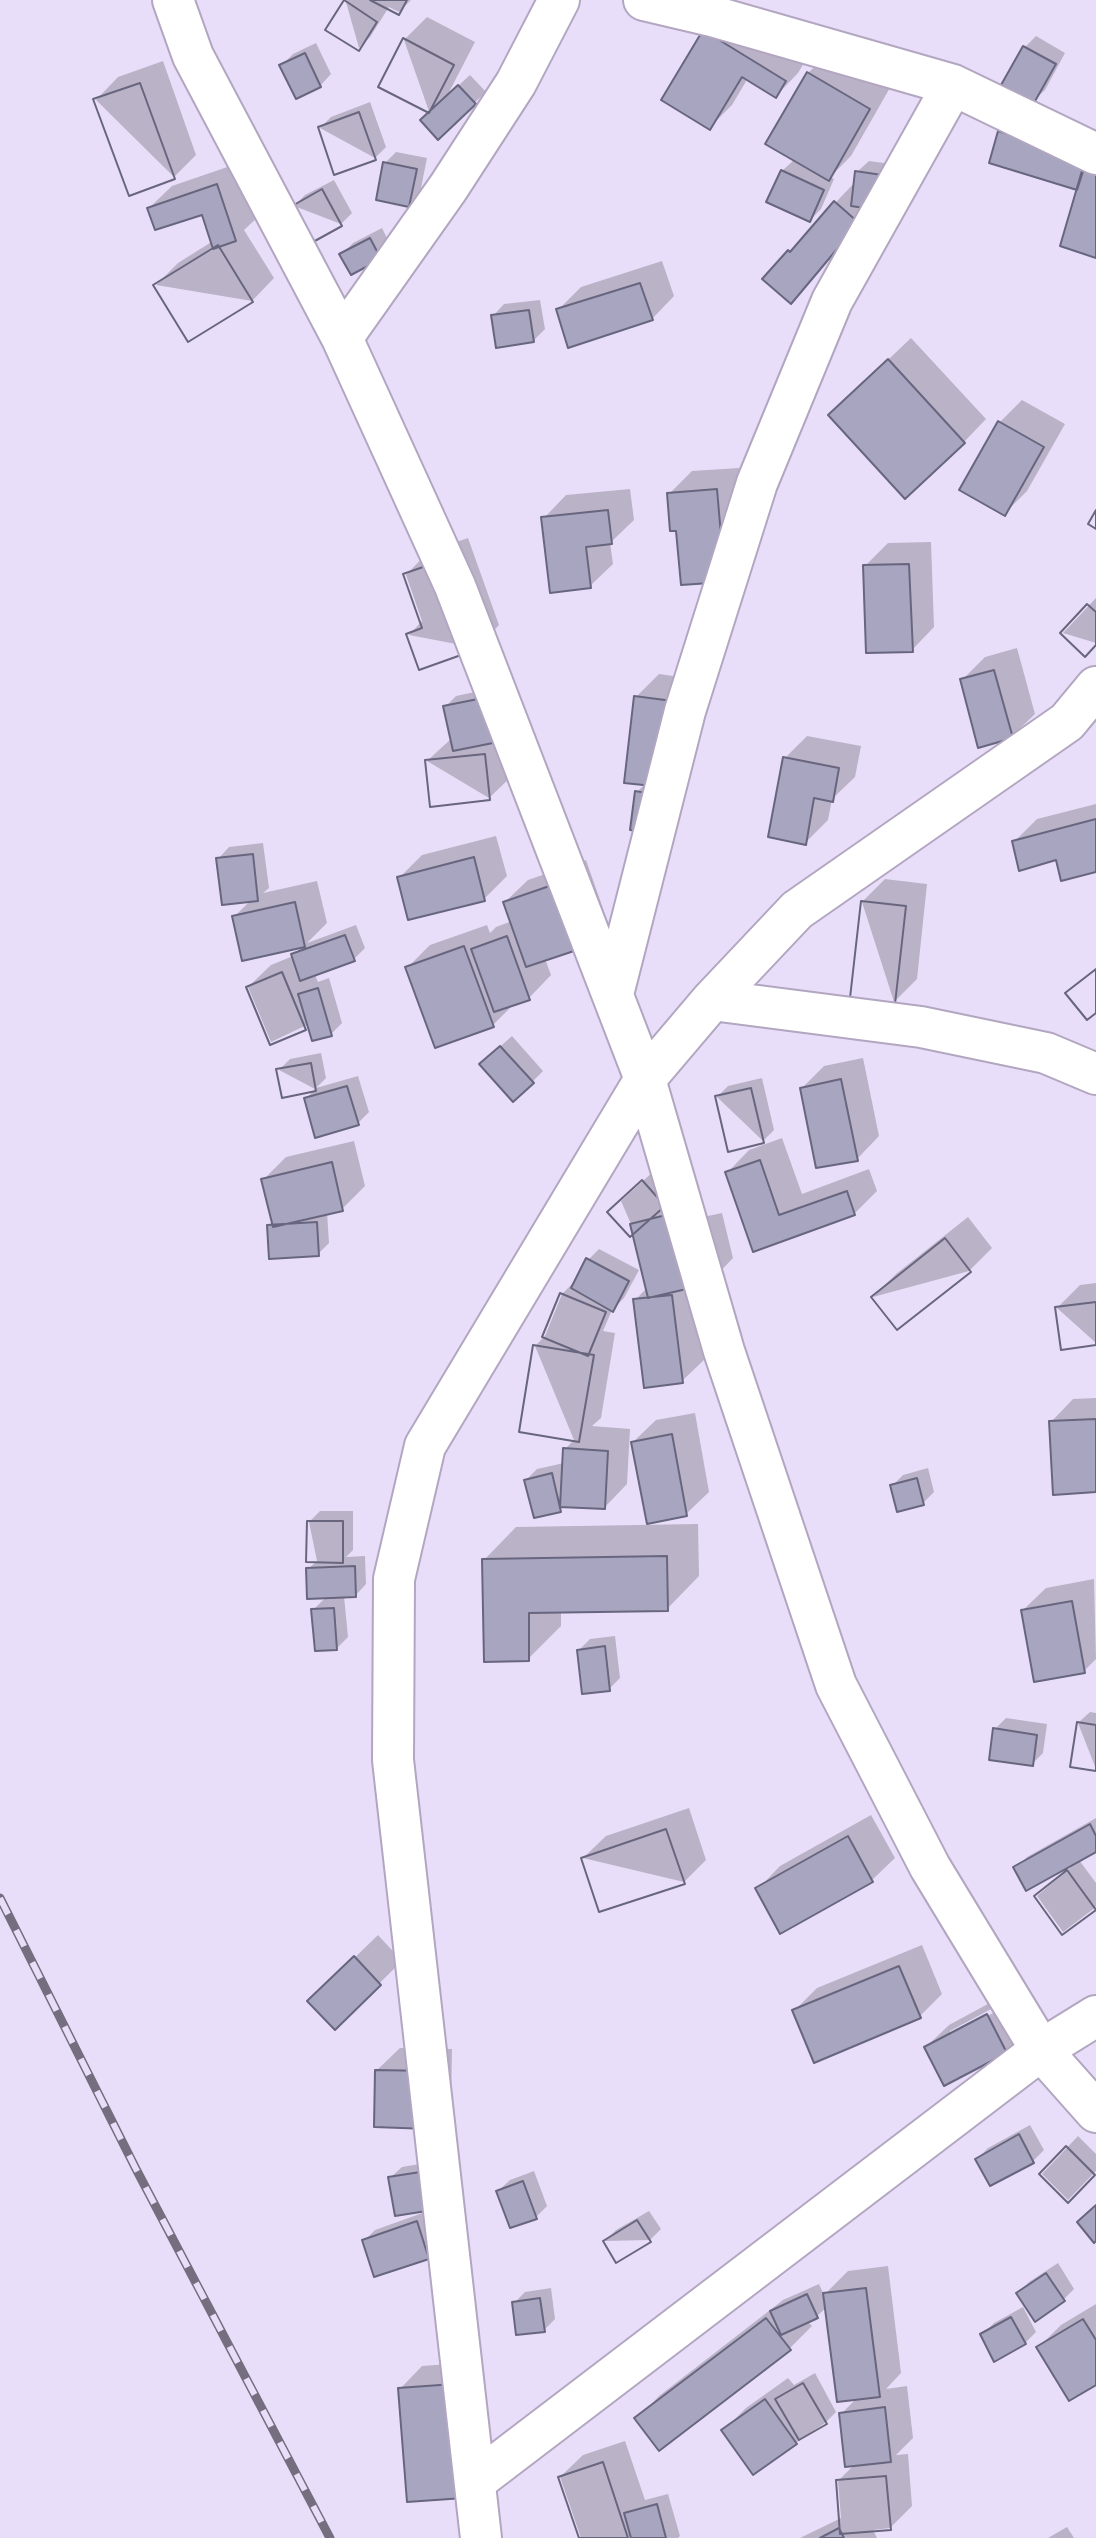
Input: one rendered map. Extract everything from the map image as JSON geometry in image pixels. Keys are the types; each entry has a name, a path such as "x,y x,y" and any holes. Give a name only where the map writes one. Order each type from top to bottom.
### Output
{"street":[{"path":"173,0 193,56 342,338 455,586 645,1079 724,1351 836,1685 930,1867 1041,2050 1096,2112"},
{"path":"342,338 448,188 516,83 559,0"},
{"path":"644,0 712,16 953,85 1096,154"},
{"path":"613,994 685,711 757,483 832,301 953,85"},
{"path":"481,2538 477,2480 393,1760 394,1579 425,1446 645,1079 712,1000 797,910 1067,722 1096,687"},
{"path":"712,1000 921,1027 1046,1053 1096,1074"},
{"path":"477,2480 1041,2050 1096,2016"}],"building":[{"path":"344,0 377,22 359,51 325,30"},
{"path":"344,0 377,22 359,51 325,30"},
{"path":"370,0 407,0 399,15"},
{"path":"370,0 407,0 399,15"},
{"path":"703,30 786,81 776,98 742,77 710,130 661,100"},
{"path":"403,38 454,65 429,113 378,87"},
{"path":"403,38 454,65 429,113 378,87"},
{"path":"1023,46 1056,64 1034,103 1001,85"},
{"path":"305,53 321,87 296,99 279,65"},
{"path":"807,72 870,109 829,181 765,144"},
{"path":"140,83 175,179 129,196 93,99"},
{"path":"140,83 175,179 129,196 93,99"},
{"path":"458,85 476,104 438,140 420,120"},
{"path":"359,112 376,160 334,175 318,127"},
{"path":"359,112 376,160 334,175 318,127"},
{"path":"998,131 1087,159 1077,190 989,163"},
{"path":"1086,157 1096,159 1096,258 1060,246"},
{"path":"383,162 417,169 409,207 376,200"},
{"path":"781,170 824,190 810,222 766,202"},
{"path":"855,171 889,176 884,211 851,206"},
{"path":"217,184 236,241 213,249 202,215 155,230 147,208"},
{"path":"322,189 342,226 313,242 292,206"},
{"path":"322,189 342,226 313,242 292,206"},
{"path":"834,201 859,223 791,304 762,279"},
{"path":"370,238 381,259 351,275 339,254"},
{"path":"218,245 253,302 188,342 153,285"},
{"path":"218,245 253,302 188,342 153,285"},
{"path":"640,283 653,320 568,348 556,309"},
{"path":"529,310 534,342 496,348 491,315"},
{"path":"888,359 965,443 905,499 828,415"},
{"path":"998,421 1044,447 1005,516 959,490"},
{"path":"717,489 725,582 681,585 676,531 670,531 667,493"},
{"path":"608,510 612,544 586,547 591,588 550,593 541,517"},
{"path":"1096,510 1096,529 1088,524"},
{"path":"1096,510 1096,529 1088,524"},
{"path":"446,559 478,649 419,670 406,634 422,628 403,574"},
{"path":"446,559 478,649 419,670 406,634 422,628 403,574"},
{"path":"909,564 913,652 866,653 863,565"},
{"path":"1087,604 1096,612 1096,645 1085,657 1060,633"},
{"path":"1087,604 1096,612 1096,645 1085,657 1060,633"},
{"path":"994,670 1013,738 978,748 960,679"},
{"path":"634,696 673,701 663,787 624,783"},
{"path":"488,697 498,742 453,751 443,706"},
{"path":"485,754 490,800 430,807 425,760"},
{"path":"485,754 490,800 430,807 425,760"},
{"path":"783,757 839,768 833,802 814,798 806,845 768,837"},
{"path":"635,791 665,796 660,834 630,830"},
{"path":"1096,819 1096,872 1061,881 1056,860 1019,871 1012,841"},
{"path":"253,854 258,901 222,905 216,858"},
{"path":"474,857 485,901 408,920 397,877"},
{"path":"564,881 586,947 526,967 503,902"},
{"path":"861,901 906,906 895,1004 850,998"},
{"path":"861,901 906,906 895,1004 850,998"},
{"path":"295,902 305,947 242,961 232,916"},
{"path":"345,935 355,961 300,981 291,954"},
{"path":"507,936 530,1000 494,1012 471,949"},
{"path":"464,946 494,1027 435,1048 405,967"},
{"path":"1096,969 1096,1013 1087,1020 1065,993"},
{"path":"1096,969 1096,1013 1087,1020 1065,993"},
{"path":"282,972 306,1030 270,1045 246,987"},
{"path":"282,972 306,1030 270,1045 246,987"},
{"path":"318,988 332,1036 312,1041 298,994"},
{"path":"500,1046 534,1083 513,1102 479,1064"},
{"path":"311,1063 316,1091 282,1098 276,1069"},
{"path":"311,1063 316,1091 282,1098 276,1069"},
{"path":"841,1079 858,1161 816,1168 800,1088"},
{"path":"347,1086 359,1125 315,1138 304,1098"},
{"path":"751,1088 764,1143 728,1152 715,1096"},
{"path":"751,1088 764,1143 728,1152 715,1096"},
{"path":"760,1160 779,1215 847,1191 855,1215 753,1252 725,1172"},
{"path":"332,1162 343,1211 273,1227 261,1179"},
{"path":"642,1180 665,1206 630,1237 607,1212"},
{"path":"642,1180 665,1206 630,1237 607,1212"},
{"path":"674,1213 712,1283 648,1298 630,1224"},
{"path":"317,1222 319,1256 269,1259 267,1225"},
{"path":"945,1238 971,1272 897,1330 871,1297"},
{"path":"945,1238 971,1272 897,1330 871,1297"},
{"path":"586,1258 629,1281 613,1312 571,1288"},
{"path":"560,1293 606,1312 588,1356 542,1337"},
{"path":"560,1293 606,1312 588,1356 542,1337"},
{"path":"672,1295 683,1383 644,1388 633,1299"},
{"path":"1096,1302 1096,1345 1061,1350 1055,1307"},
{"path":"1096,1302 1096,1345 1061,1350 1055,1307"},
{"path":"533,1345 594,1355 579,1442 519,1432"},
{"path":"533,1345 594,1355 579,1442 519,1432"},
{"path":"1096,1419 1096,1492 1053,1495 1049,1421"},
{"path":"672,1434 687,1516 647,1524 631,1442"},
{"path":"563,1448 608,1451 605,1509 560,1507"},
{"path":"552,1473 561,1512 534,1518 524,1480"},
{"path":"917,1478 924,1505 897,1512 890,1485"},
{"path":"307,1521 343,1521 343,1563 306,1562"},
{"path":"307,1521 343,1521 343,1563 306,1562"},
{"path":"667,1556 668,1611 529,1613 529,1661 484,1662 482,1559"},
{"path":"355,1566 356,1597 307,1599 306,1568"},
{"path":"1072,1601 1085,1673 1034,1682 1021,1610"},
{"path":"334,1608 337,1650 315,1651 311,1609"},
{"path":"605,1646 610,1691 582,1694 577,1650"},
{"path":"1077,1722 1096,1725 1096,1771 1070,1767"},
{"path":"1077,1722 1096,1725 1096,1771 1070,1767"},
{"path":"993,1728 1037,1735 1033,1766 989,1760"},
{"path":"1090,1824 1096,1836 1096,1852 1026,1891 1013,1867"},
{"path":"666,1829 685,1884 599,1912 581,1858"},
{"path":"666,1829 685,1884 599,1912 581,1858"},
{"path":"848,1836 873,1882 780,1934 755,1888"},
{"path":"1067,1870 1096,1910 1062,1935 1034,1896"},
{"path":"1067,1870 1096,1910 1062,1935 1034,1896"},
{"path":"354,1956 381,1985 335,2030 307,2001"},
{"path":"899,1966 921,2018 814,2063 792,2010"},
{"path":"987,2014 1007,2053 944,2086 924,2047"},
{"path":"375,2070 430,2071 429,2129 374,2127"},
{"path":"1019,2134 1034,2163 990,2186 975,2159"},
{"path":"1066,2146 1095,2175 1068,2203 1039,2174"},
{"path":"1066,2146 1095,2175 1068,2203 1039,2174"},
{"path":"427,2171 433,2210 395,2216 388,2177"},
{"path":"523,2181 537,2219 510,2228 496,2191"},
{"path":"1096,2205 1096,2241 1094,2243 1077,2222"},
{"path":"637,2220 651,2242 616,2263 603,2241"},
{"path":"637,2220 651,2242 616,2263 603,2241"},
{"path":"417,2221 429,2259 374,2277 362,2240"},
{"path":"1046,2273 1065,2301 1035,2322 1016,2293"},
{"path":"866,2288 880,2397 837,2402 823,2293"},
{"path":"807,2294 818,2318 781,2335 770,2311"},
{"path":"540,2298 545,2332 516,2335 512,2302"},
{"path":"1011,2317 1026,2344 994,2362 980,2334"},
{"path":"766,2318 791,2350 659,2451 634,2418"},
{"path":"1083,2319 1096,2340 1096,2385 1069,2401 1036,2347"},
{"path":"803,2383 827,2424 799,2440 775,2399"},
{"path":"803,2383 827,2424 799,2440 775,2399"},
{"path":"454,2384 464,2498 407,2502 398,2388"},
{"path":"765,2399 797,2444 753,2475 721,2430"},
{"path":"885,2407 891,2462 845,2467 839,2413"},
{"path":"603,2462 628,2538 579,2538 558,2477"},
{"path":"603,2462 628,2538 579,2538 558,2477"},
{"path":"886,2476 891,2530 840,2534 836,2480"},
{"path":"886,2476 891,2530 840,2534 836,2480"},
{"path":"657,2504 666,2538 631,2538 624,2513"},
{"path":"839,2528 844,2538 820,2538"}],"railway":[{"path":"0,1898 136,2169 330,2538"}]}
